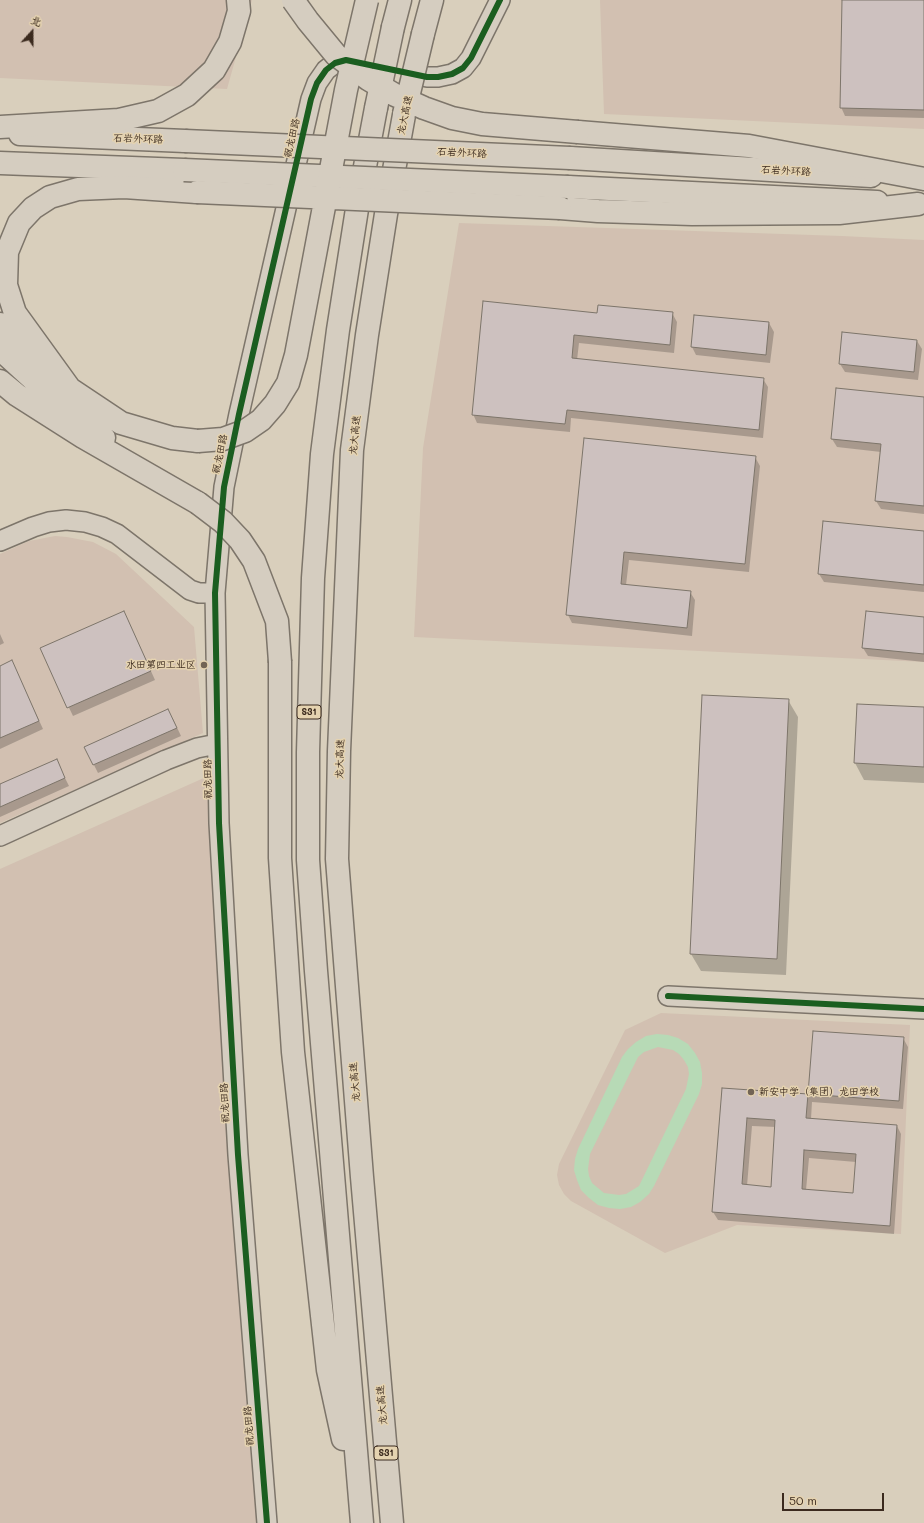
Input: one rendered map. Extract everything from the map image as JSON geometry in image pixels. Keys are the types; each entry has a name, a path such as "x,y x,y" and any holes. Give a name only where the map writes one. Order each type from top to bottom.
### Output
{"main road":[{"path":"0,128 119,120 158,111 187,95 214,70 230,42 239,11 238,0"},
{"path":"293,0 336,55 368,79 395,95 424,108 460,120 482,124 749,146 924,179"},
{"path":"0,324 42,366 70,389 121,423 172,438 198,441 223,439 245,431 262,420 275,404 288,383 296,355 346,90 367,0"},
{"name":"S31","path":"362,1523 342,1393 344,1320 308,860 309,728 313,578 322,454 338,330 357,209 392,28 400,0"},
{"name":"龙大高速","path":"392,1523 338,859 339,759 352,450 367,335 386,214 404,115 432,0"},
{"name":"石岩外环路","path":"0,133 570,158 924,179"},
{"path":"0,163 184,170 921,205"},
{"path":"70,389 15,313 6,285 7,252 19,223 33,208 50,197 78,190 124,187 197,192 692,214 839,213 921,205"},
{"path":"0,349 141,471"},
{"path":"0,381 17,395 70,429 198,503 223,522 240,540 254,561 277,621 280,662 280,858 293,1052 328,1370 342,1393"}],"street":[{"path":"426,77 438,77 452,74 463,68 471,58 500,0"},
{"name":"祝龙田路","path":"267,1523 238,1155 219,823 215,593 224,487 240,407 311,99 317,83 326,70 335,63 346,60"},
{"path":"0,541 32,527 49,522 66,520 85,522 102,527 117,534 190,590 198,593 215,593"},
{"path":"0,836 166,760 197,748 217,744"},
{"path":"668,996 924,1009"}],"shaded area":[{"path":"0,0 252,0 227,89 0,78"},
{"path":"600,0 924,0 924,129 604,114"},
{"path":"459,223 924,240 924,662 414,637 423,448"},
{"path":"55,536 93,542 116,554 194,627 203,733 0,823 0,554 29,541"},
{"path":"206,777 267,1523 0,1523 0,869"},
{"name":"新安中学（集团）龙田学校","path":"661,1013 910,1025 901,1234 737,1225 665,1253 571,1201 564,1194 559,1185 557,1175 559,1164 625,1030"}],"green space":[{"path":"657,1034 668,1035 678,1038 688,1044 700,1062 702,1084 699,1094 649,1194 640,1202 631,1207 620,1209 609,1208 598,1205 581,1190 574,1170 575,1159 578,1149 622,1057 636,1042 646,1036","holes":["658,1047 673,1050 679,1054 688,1067 689,1074 686,1089 639,1186 626,1194 619,1195 604,1193 592,1183 589,1176 588,1169 590,1154 638,1057 644,1052"]}],"building":[{"path":"842,0 924,0 924,110 840,108"},
{"path":"483,301 597,313 598,305 673,312 670,345 574,335 572,358 764,378 759,430 567,410 565,424 472,415"},
{"path":"694,315 769,322 766,355 691,347"},
{"path":"842,332 917,340 914,372 839,364"},
{"path":"836,388 924,397 924,506 875,501 881,444 831,439"},
{"path":"584,438 756,456 745,564 624,552 621,584 691,591 687,628 566,615"},
{"path":"823,521 924,531 924,585 818,574"},
{"path":"124,611 151,671 67,708 40,648"},
{"path":"866,611 924,617 924,654 862,648"},
{"path":"12,660 39,721 0,738 0,666"},
{"path":"702,695 789,699 777,959 690,954"},
{"path":"857,704 924,707 924,767 854,763"},
{"path":"168,709 177,728 93,765 84,747"},
{"path":"57,759 65,778 0,807 0,784"},
{"path":"813,1031 904,1037 899,1101 808,1094"},
{"path":"722,1088 808,1094 806,1118 897,1125 890,1226 712,1212","holes":["747,1118 775,1120 771,1187 742,1184","804,1150 856,1154 853,1193 802,1189"]}],"tunnel":[{"path":"346,60 427,77"}],"cycle path":[{"path":"267,1523 238,1155 219,823 215,593 224,487 239,414 311,99 317,83 326,70 335,63 346,60 427,77 438,77 452,74 463,68 471,58 500,0"},
{"path":"668,996 924,1009"}],"place":[{"name":"水田第四工业区","path":"204,665"},
{"name":"新安中学（集团）龙田学校","path":"751,1092"}]}
